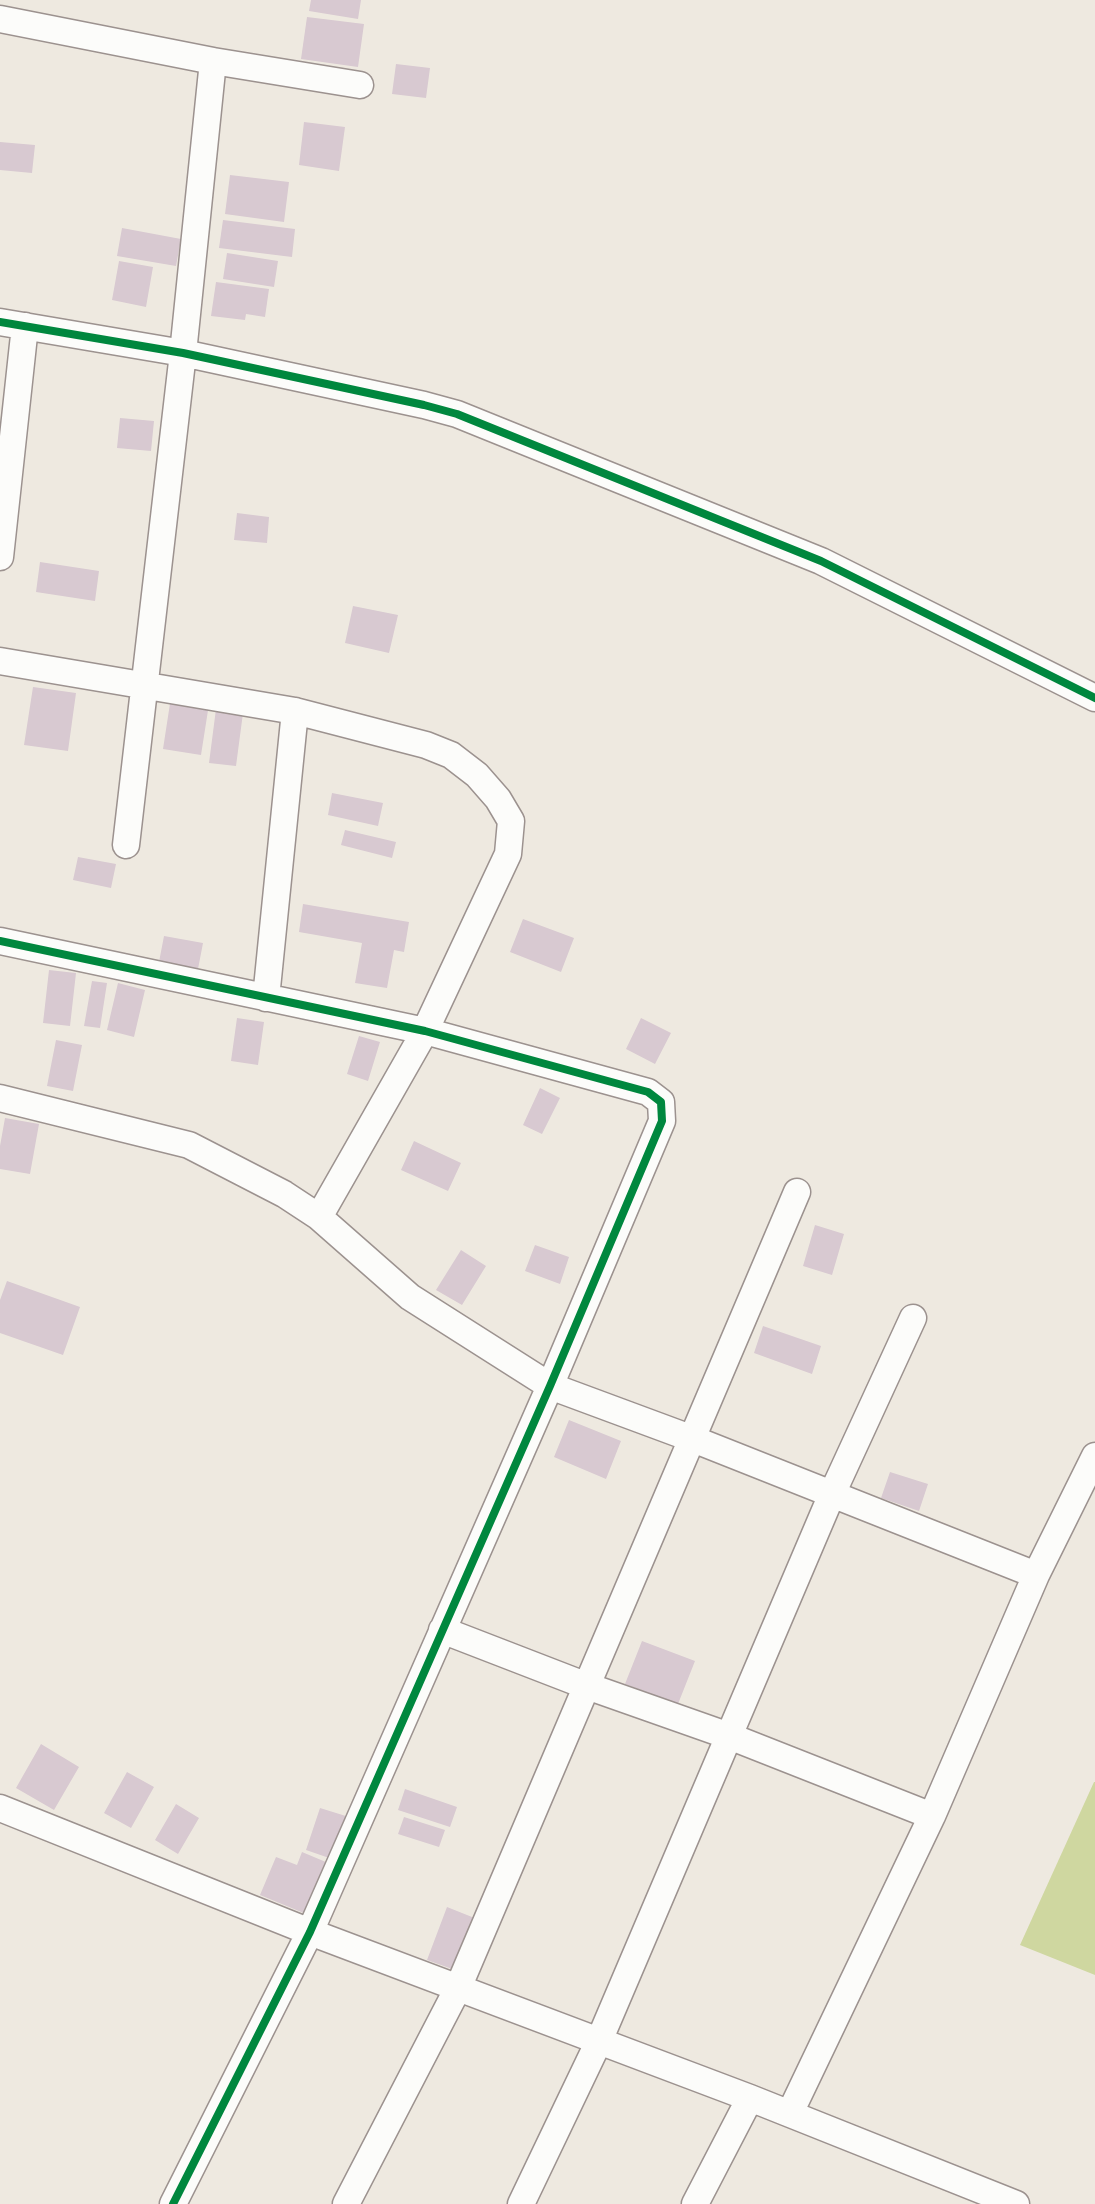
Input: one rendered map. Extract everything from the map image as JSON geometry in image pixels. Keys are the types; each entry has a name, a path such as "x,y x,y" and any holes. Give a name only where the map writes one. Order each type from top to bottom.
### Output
{"street":[{"path":"0,19 213,61 360,85"},
{"path":"126,845 213,61"},
{"path":"0,557 13,324 183,353 457,414 848,572 1095,698"},
{"path":"0,661 295,711 426,745 451,755 477,775 498,799 511,821 508,854 425,1031 319,1217"},
{"path":"266,998 295,711"},
{"path":"0,941 425,1031 648,1092 661,1102 662,1121 550,1386 310,1932 173,2204"},
{"path":"0,1098 189,1145 284,1194 319,1217 410,1297 550,1386 693,1439 1036,1575"},
{"path":"346,2204 458,1988 797,1192"},
{"path":"521,2204 599,2041 832,1494 913,1318"},
{"path":"790,2113 932,1816 1036,1575 1095,1456"},
{"path":"442,1630 729,1736 932,1816"},
{"path":"0,1808 310,1932 790,2113 1016,2204"},
{"path":"695,2204 750,2098"}],"green space":[{"path":"1095,1782 1095,1975 1020,1945"}],"building":[{"path":"311,0 361,0 358,19 309,11"},
{"path":"307,17 364,24 358,67 301,59"},
{"path":"396,64 430,68 426,98 392,94"},
{"path":"304,122 345,127 339,171 299,165"},
{"path":"0,142 35,145 32,173 0,170"},
{"path":"230,175 289,182 284,222 225,214"},
{"path":"223,220 295,229 292,257 219,248"},
{"path":"122,228 181,239 176,266 117,256"},
{"path":"227,253 278,261 274,287 223,279"},
{"path":"119,261 153,267 146,307 112,300"},
{"path":"216,282 269,289 265,317 246,314 245,320 211,316"},
{"path":"120,418 154,421 151,451 117,448"},
{"path":"237,513 269,517 267,543 234,540"},
{"path":"40,562 99,571 95,601 36,592"},
{"path":"353,606 398,615 389,653 345,643"},
{"path":"33,687 76,693 68,751 24,745"},
{"path":"171,697 209,704 201,755 163,749"},
{"path":"216,709 243,713 236,766 209,763"},
{"path":"332,793 383,803 378,826 328,815"},
{"path":"345,830 396,842 392,858 341,845"},
{"path":"78,857 116,864 111,888 73,880"},
{"path":"303,904 409,922 404,952 394,950 387,988 355,983 362,943 299,932"},
{"path":"523,919 574,938 561,972 510,952"},
{"path":"164,936 203,943 198,969 159,962"},
{"path":"49,970 76,973 70,1026 43,1023"},
{"path":"92,981 107,983 100,1028 84,1026"},
{"path":"118,983 145,990 134,1037 107,1030"},
{"path":"237,1018 264,1022 258,1065 231,1061"},
{"path":"641,1018 671,1033 655,1064 626,1049"},
{"path":"359,1036 380,1042 368,1081 347,1074"},
{"path":"56,1040 82,1045 73,1091 47,1086"},
{"path":"540,1088 560,1098 542,1134 523,1125"},
{"path":"5,1118 39,1124 30,1174 0,1169"},
{"path":"414,1141 461,1163 448,1191 401,1170"},
{"path":"815,1225 844,1234 832,1275 803,1266"},
{"path":"535,1245 569,1257 560,1284 525,1271"},
{"path":"461,1250 486,1266 462,1305 436,1290"},
{"path":"7,1281 80,1307 63,1355 0,1333 0,1300"},
{"path":"763,1326 821,1346 812,1374 754,1353"},
{"path":"569,1420 621,1441 606,1479 554,1457"},
{"path":"890,1472 928,1484 919,1511 881,1498"},
{"path":"642,1641 695,1661 678,1704 625,1684"},
{"path":"41,1744 79,1767 54,1810 16,1788"},
{"path":"127,1772 154,1787 131,1828 104,1813"},
{"path":"405,1789 457,1807 450,1827 398,1810"},
{"path":"176,1804 199,1818 178,1854 155,1840"},
{"path":"320,1808 349,1817 335,1860 306,1850"},
{"path":"404,1817 445,1830 439,1847 398,1834"},
{"path":"302,1852 333,1865 311,1916 260,1895 276,1857 297,1865"},
{"path":"447,1907 482,1921 455,1970 427,1960"}],"cycle path":[{"path":"0,322 183,353 457,414 821,561 1095,698"},
{"path":"0,941 425,1031 648,1092 661,1102 662,1121 550,1386 310,1932 173,2204"}]}
